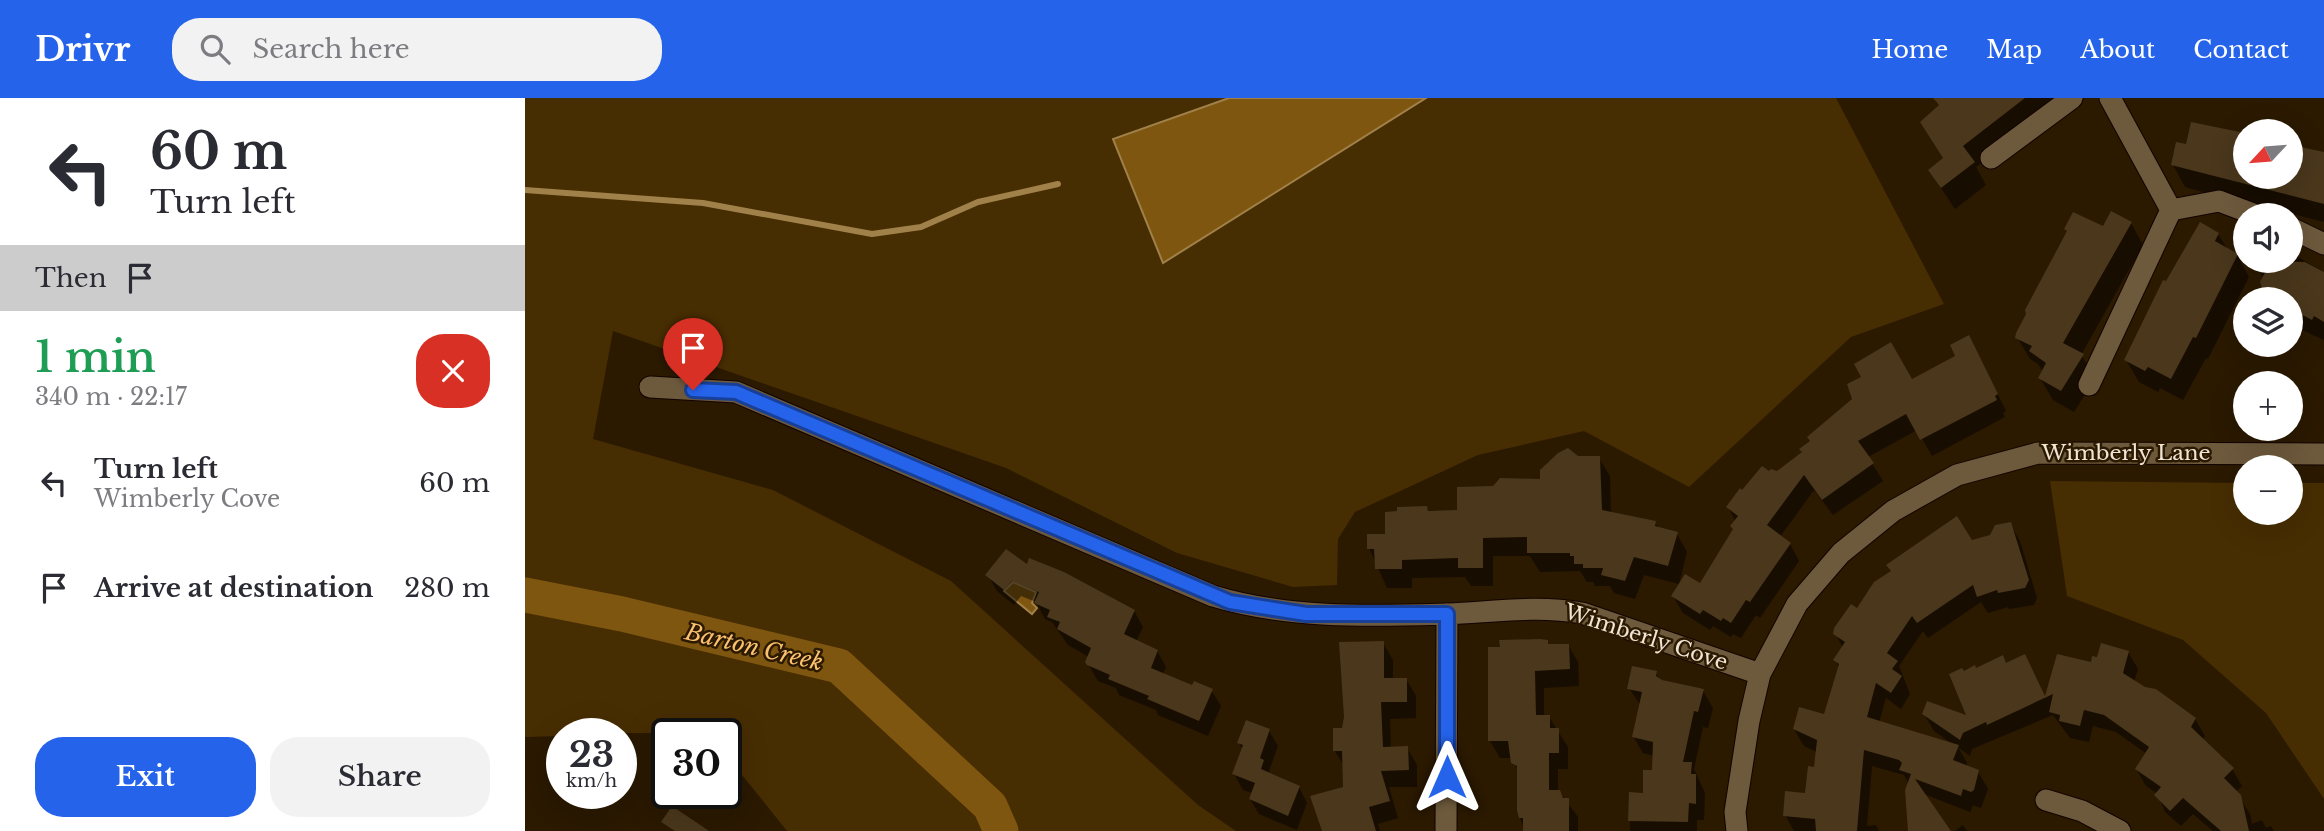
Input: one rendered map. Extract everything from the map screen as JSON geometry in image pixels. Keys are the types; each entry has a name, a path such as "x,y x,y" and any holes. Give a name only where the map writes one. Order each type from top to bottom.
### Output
{"street":[{"path":"1991,158 2072,98"},
{"path":"2110,98 2171,210"},
{"path":"2171,210 2219,201 2233,206"},
{"path":"2089,385 2171,210"},
{"path":"2303,234 2324,244"},
{"name":"Wimberly Cove","path":"650,387 736,392 1213,597 1247,607 1306,614 1447,614 1553,608 1581,613 1761,674"},
{"name":"Wimberly Lane","path":"1737,831 1737,799 1749,721 1761,674 1797,604 1841,553 1892,511 1957,475 2038,453 2324,454"},
{"path":"1447,614 1447,831"},
{"path":"2046,800 2082,811 2120,831"}],"shaded area":[{"path":"525,98 1836,98 1944,304 1851,337 1689,487 1584,431 1478,455 1355,512 1338,539 1337,585 1293,587 1177,553 1006,468 613,331 593,439 773,490 951,581 1198,805 1236,831 787,831 742,775 742,718 651,718 651,733 637,733 637,718 546,718 546,736 525,737"},
{"path":"1229,98 1426,98 1163,263 1113,139"},
{"path":"2050,481 2233,483 2233,525 2303,525 2303,483 2324,483 2324,799 2266,713 2183,640 2067,596"},
{"path":"1013,582 1036,592 1032,603 1037,608 1032,614 1004,591"}],"building":[{"path":"1933,98 2025,98 1963,146 1975,162 1941,188 1928,170 1943,158 1920,122 1939,105"},
{"path":"2191,122 2233,131 2233,181 2171,165 2176,142 2186,144"},
{"path":"2303,148 2324,152 2324,204 2265,189 2303,189"},
{"path":"2111,211 2132,222 2063,343 2084,354 2061,391 2038,378 2046,363 2029,351 2032,346 2015,338 2016,333 2026,314 2025,310 2067,231 2064,229 2073,212 2103,226"},
{"path":"2200,222 2219,233 2215,241 2233,251 2233,264 2196,338 2193,337 2171,379 2148,367 2145,371 2124,360 2163,280 2166,281"},
{"path":"2303,262 2324,272 2324,322 2314,316 2312,320 2303,315 2303,287 2262,287 2260,282 2265,273 2303,273"},
{"path":"1969,335 1998,394 1995,396 1997,400 1920,440 1906,414 1858,441 1874,463 1822,500 1804,475 1767,525 1791,543 1750,602 1746,600 1731,623 1723,618 1721,621 1703,610 1700,614 1671,596 1685,574 1700,583 1733,529 1730,526 1738,516 1726,507 1740,488 1742,490 1762,466 1769,471 1777,471 1802,452 1799,449 1810,441 1807,437 1852,399 1847,384 1861,377 1854,364 1891,342 1912,379 1955,356 1950,345"},
{"path":"1568,448 1578,456 1600,456 1602,510 1656,521 1655,526 1678,532 1668,566 1634,557 1625,581 1601,575 1603,568 1583,568 1583,564 1574,564 1574,556 1570,556 1570,553 1527,553 1527,537 1483,538 1483,568 1458,568 1458,558 1402,560 1402,569 1375,569 1374,549 1367,549 1367,534 1385,534 1385,512 1397,511 1397,507 1427,506 1428,511 1457,510 1457,487 1493,486 1500,478 1540,479 1540,470 1558,453"},
{"path":"1957,516 1972,540 1990,535 1995,525 2011,522 2029,580 2025,588 1998,593 1997,590 1977,597 1973,585 1917,623 1912,616 1887,653 1898,661 1892,669 1902,676 1891,693 1876,683 1867,717 1959,745 1953,760 1979,770 1974,790 1971,792 1963,789 1961,796 1915,779 1951,831 1908,831 1905,790 1911,774 1899,770 1902,763 1899,760 1864,750 1857,831 1816,831 1815,819 1783,816 1785,791 1805,793 1808,766 1814,767 1817,740 1793,729 1799,707 1824,714 1839,664 1833,660 1845,642 1833,634 1834,628 1851,604 1857,608 1874,582 1891,571 1886,565"},
{"path":"1006,549 1027,564 1029,558 1064,572 1135,610 1124,634 1158,650 1151,668 1192,685 1194,681 1213,689 1199,721 1147,699 1149,696 1108,679 1110,675 1087,665 1085,662 1091,648 1057,629 1060,622 1047,617 1050,610 1034,603 1039,592 1012,581 1004,590 985,575"},
{"path":"1499,640 1548,640 1548,644 1569,644 1570,669 1535,671 1536,715 1550,715 1550,728 1559,728 1559,753 1549,753 1549,790 1560,790 1563,798 1569,798 1569,831 1523,831 1523,818 1519,818 1517,810 1517,766 1511,763 1508,741 1488,741 1488,647 1500,647"},
{"path":"1384,641 1384,678 1407,678 1407,702 1381,702 1383,747 1408,746 1409,770 1381,771 1390,801 1369,807 1376,831 1322,831 1310,796 1343,787 1342,751 1333,751 1333,728 1342,728 1344,717 1339,642"},
{"path":"2101,643 2129,651 2123,673 2145,687 2156,689 2196,718 2191,727 2234,768 2224,778 2241,795 2249,831 2221,831 2183,798 2170,811 2154,795 2161,787 2135,769 2149,747 2104,715 2084,710 2080,726 2059,721 2060,715 2049,712 2053,694 1987,725 1986,722 1963,733 1960,740 1922,714 1927,701 1966,715 1949,674 1975,665 1976,668 2003,655 2006,663 2025,654 2045,696 2057,654 2091,662 2092,656 2097,657"},
{"path":"1632,666 1657,671 1656,676 1662,680 1704,689 1698,712 1694,711 1683,762 1692,762 1691,774 1696,774 1696,804 1689,803 1688,822 1628,821 1629,792 1643,793 1643,770 1652,770 1653,742 1632,737 1642,692 1627,689"},
{"path":"1246,720 1270,729 1260,758 1264,760 1261,769 1300,786 1288,816 1249,799 1255,783 1232,774 1243,745 1237,743"},
{"path":"670,809 676,809 709,831 675,831 661,822"}],"waterway":[{"path":"525,190 703,203 872,234 921,227 978,202 1058,184"},
{"name":"Barton Creek","path":"525,595 622,614 839,666 990,806 1001,831"}],"route":[{"path":"693,390 736,392 1213,597 1247,607 1306,614 1447,614 1447,777"}]}
